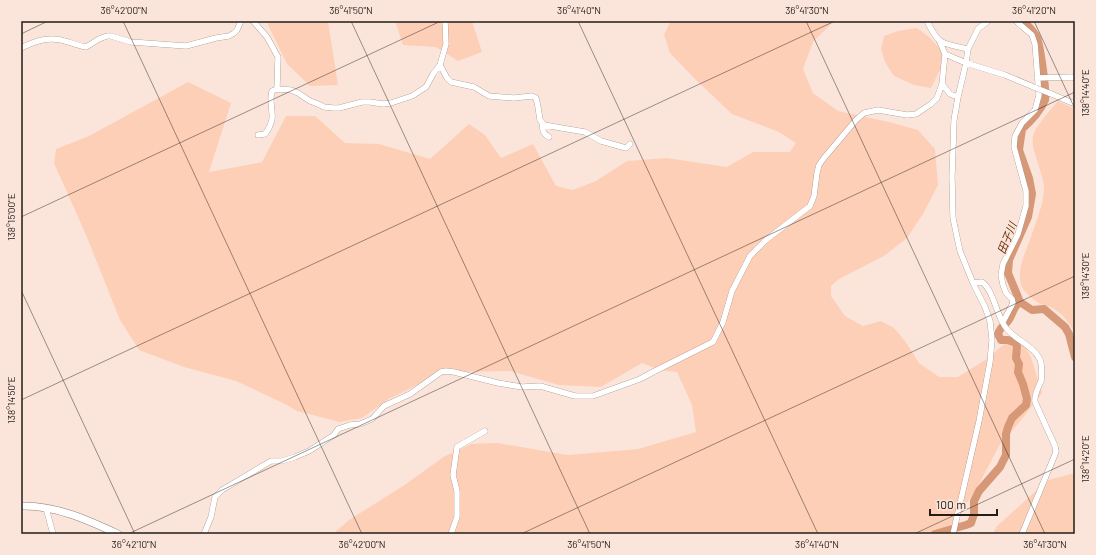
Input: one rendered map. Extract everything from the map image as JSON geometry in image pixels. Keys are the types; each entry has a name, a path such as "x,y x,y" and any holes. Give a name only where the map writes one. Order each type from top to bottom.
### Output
{"main road":[{"path":"21,506 35,506 63,512 118,534"}],"street":[{"path":"21,48 36,41 47,40 60,40 86,47 103,36 111,36 131,42 186,46 228,36 237,30 240,21"},
{"path":"253,21 267,37 278,57 277,89"},
{"path":"258,135 265,134 268,129 272,119 271,95 272,91 277,89 291,90 324,107 339,108 362,102 383,104 391,103 420,92 426,87 440,65 446,44 445,21"},
{"path":"927,21 933,34 943,44 968,49"},
{"path":"953,534 979,421 991,357 992,340 990,321 960,251 953,218 952,177 954,120 968,49 978,30 988,21"},
{"path":"1004,325 1013,303 1012,299 1006,293 1003,285 1001,275 1003,264 1018,234 1026,206 1026,191 1014,148 1014,136 1026,119 1035,110 1040,95 1037,78 1035,44 1032,36 1016,21"},
{"path":"204,534 211,517 215,497 222,490 271,461 282,461 309,451 334,435 338,429 367,421 377,414 384,406 410,394 441,372 454,372 498,384 522,387 540,386 575,396 593,396 640,379 713,342 723,322 732,291 750,256 766,240 810,206 814,196 819,165 856,120 864,113 878,110 907,116 916,114 931,104 936,98 942,84 945,54 939,40"},
{"path":"945,54 966,63 1005,75 1075,104"},
{"path":"440,65 451,82 474,87 489,96 514,98 532,96 536,98 543,132 549,137"},
{"path":"1037,78 1075,78"},
{"path":"942,84 950,94 958,97"},
{"path":"542,123 544,125 579,130 601,141 626,148 630,144"},
{"path":"973,283 982,282 986,285 1004,325 1018,339 1034,351 1041,363 1041,380 1035,395 1035,402 1056,446 1056,454 1022,534"},
{"path":"451,534 457,517 458,491 452,475 457,447 485,431"},
{"path":"46,508 53,534"}],"shaded area":[{"path":"269,21 328,21 338,85 310,86 287,64 268,25"},
{"path":"395,21 472,21 482,52 458,61 436,47 403,45"},
{"path":"834,21 813,42 803,69 813,93 838,111 918,130 935,149 938,185 923,214 907,238 884,256 839,279 831,286 831,296 845,316 863,326 881,321 894,328 905,341 919,363 939,377 958,377 985,360 1003,345 1019,337 1031,357 1042,393 999,446 977,488 945,534 333,534 349,520 403,486 445,456 471,444 497,443 568,455 638,449 696,432 692,405 677,372 660,370 642,363 601,387 559,385 510,371 455,372 429,379 389,399 362,418 340,422 297,411 236,381 184,367 139,350 120,320 86,235 54,163 56,149 89,136 188,82 231,103 209,172 262,162 286,116 315,116 345,143 379,144 430,159 469,124 485,135 501,158 533,144 556,186 573,190 596,181 627,161 667,158 727,167 753,152 790,152 796,143 779,132 732,114 670,53 664,35 670,22"},
{"path":"917,28 929,37 947,56 931,88 914,85 894,76 885,62 881,49 884,36 898,31"},
{"path":"1058,101 1075,109 1075,334 1069,323 1061,314 1051,307 1040,304 1034,300 1024,290 1020,281 1020,269 1044,193 1043,181 1033,147 1033,136 1040,123"},
{"path":"1075,473 1075,534 993,534 996,527 1048,480"}],"waterway":[{"name":"田子川","path":"1020,302 1008,273 1009,260 1028,217 1032,194 1029,178 1019,150 1022,129 1038,112 1045,100 1043,69 1037,38 1033,31 1023,21"},
{"path":"1020,302 1032,310 1044,309 1065,327 1069,334 1075,357"},
{"name":"田子川","path":"935,534 971,523 974,514 974,501 979,491 1000,467 1006,455 1006,434 1012,418 1026,405 1027,399 1018,372 1019,364 1016,358 1016,343 1008,340 1001,340 998,334 1001,328 1010,319 1016,306 1020,302"}]}
